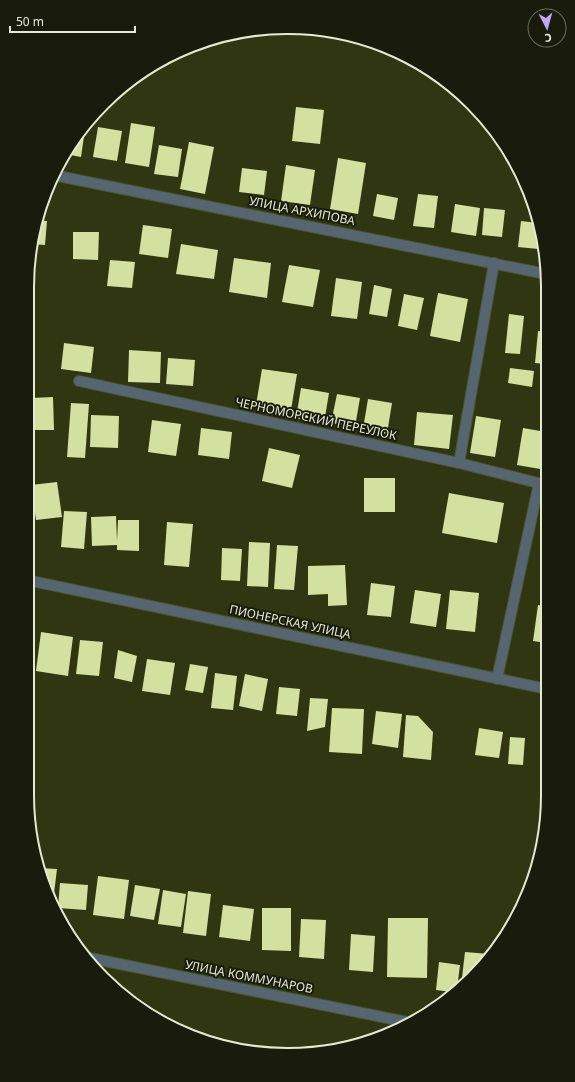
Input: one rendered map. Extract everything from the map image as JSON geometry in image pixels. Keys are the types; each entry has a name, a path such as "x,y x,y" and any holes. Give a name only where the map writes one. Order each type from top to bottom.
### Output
{"street":[{"name":"УЛИЦА АРХИПОВА","path":"59,176 540,273"},
{"path":"459,463 494,263"},
{"name":"ЧЕРНОМОРСКИЙ ПЕРЕУЛОК","path":"79,381 459,463 541,484"},
{"path":"497,679 541,492"},
{"name":"ПИОНЕРСКАЯ УЛИЦА","path":"34,581 541,688"},
{"name":"УЛИЦА КОММУНАРОВ","path":"94,959 402,1021"}],"building":[{"path":"296,107 324,110 320,144 292,141"},
{"path":"131,123 155,127 149,167 125,163"},
{"path":"98,127 122,131 117,161 93,157"},
{"path":"84,136 81,157 72,155"},
{"path":"189,142 214,147 205,194 180,189"},
{"path":"159,145 182,149 178,177 154,174"},
{"path":"338,158 366,163 358,214 330,209"},
{"path":"286,165 315,170 310,205 281,201"},
{"path":"242,168 267,171 264,195 239,192"},
{"path":"377,194 398,198 394,220 373,216"},
{"path":"418,194 438,196 434,228 413,226"},
{"path":"455,204 480,208 476,236 451,232"},
{"path":"484,208 505,210 502,237 482,235"},
{"path":"43,221 47,221 45,245 38,244"},
{"path":"521,221 532,222 538,249 518,247"},
{"path":"143,225 172,229 168,258 139,254"},
{"path":"73,232 99,232 98,260 73,259"},
{"path":"181,244 218,250 214,279 176,274"},
{"path":"234,258 271,263 267,298 229,292"},
{"path":"110,260 135,262 132,288 107,286"},
{"path":"289,265 320,270 313,307 282,302"},
{"path":"336,278 362,282 357,319 331,316"},
{"path":"374,285 392,289 387,317 369,314"},
{"path":"438,293 468,299 460,342 430,336"},
{"path":"404,294 424,298 417,330 398,326"},
{"path":"509,314 524,316 520,354 505,353"},
{"path":"538,331 541,331 541,364 535,363"},
{"path":"64,343 94,347 91,373 61,369"},
{"path":"129,350 161,352 160,383 128,382"},
{"path":"168,358 195,360 193,386 166,384"},
{"path":"510,368 534,371 532,387 508,383"},
{"path":"262,369 297,374 291,410 256,405"},
{"path":"301,388 329,393 324,423 296,418"},
{"path":"337,394 360,398 355,427 331,423"},
{"path":"53,397 54,430 34,430 34,398"},
{"path":"368,399 392,403 387,434 363,429"},
{"path":"71,403 89,404 85,458 67,457"},
{"path":"417,412 453,415 449,449 414,445"},
{"path":"91,415 119,416 118,448 90,447"},
{"path":"476,416 501,420 495,457 470,453"},
{"path":"152,420 181,424 176,456 148,452"},
{"path":"201,428 232,432 229,459 198,455"},
{"path":"523,428 541,431 541,469 517,465"},
{"path":"269,448 300,455 292,488 262,481"},
{"path":"364,478 395,478 395,512 364,512"},
{"path":"57,482 62,517 36,520 34,506 34,485"},
{"path":"449,493 504,503 497,543 442,533"},
{"path":"64,511 87,512 84,549 61,547"},
{"path":"116,516 117,541 118,520 139,520 139,551 117,550 117,545 92,546 91,517"},
{"path":"167,522 193,524 189,567 164,565"},
{"path":"249,542 270,543 268,587 247,586"},
{"path":"277,545 298,546 294,590 274,589"},
{"path":"222,548 242,549 240,581 221,580"},
{"path":"345,565 347,605 328,606 328,594 308,595 308,566"},
{"path":"371,583 395,586 391,617 367,615"},
{"path":"415,590 441,594 436,627 410,623"},
{"path":"450,590 479,593 475,632 446,629"},
{"path":"538,605 541,606 541,642 533,641"},
{"path":"41,632 73,637 68,676 36,671"},
{"path":"80,640 103,642 99,676 76,674"},
{"path":"118,650 137,656 132,682 114,678"},
{"path":"147,659 175,663 170,695 142,691"},
{"path":"190,664 208,667 203,693 185,690"},
{"path":"215,673 237,676 233,710 211,708"},
{"path":"245,674 268,679 262,711 239,706"},
{"path":"279,687 300,689 297,716 276,714"},
{"path":"310,698 328,699 325,727 307,731"},
{"path":"332,708 364,709 362,754 329,752"},
{"path":"376,711 402,714 398,748 372,744"},
{"path":"406,715 418,716 433,732 431,760 403,757"},
{"path":"479,728 503,732 499,758 475,755"},
{"path":"510,737 525,738 523,765 508,764"},
{"path":"45,868 57,869 54,894"},
{"path":"98,876 129,880 124,919 93,915"},
{"path":"60,883 88,885 86,910 61,908 58,903"},
{"path":"135,885 160,889 154,920 130,916"},
{"path":"163,890 186,894 181,927 158,924"},
{"path":"188,891 211,894 206,936 183,933"},
{"path":"223,905 254,909 250,941 219,937"},
{"path":"262,908 291,908 291,951 262,950"},
{"path":"388,918 428,918 427,978 387,977"},
{"path":"301,919 326,920 324,959 299,957"},
{"path":"351,934 375,936 373,972 349,970"},
{"path":"465,952 485,954 467,974 462,979"},
{"path":"439,962 460,965 458,982 447,991 436,990"}]}
